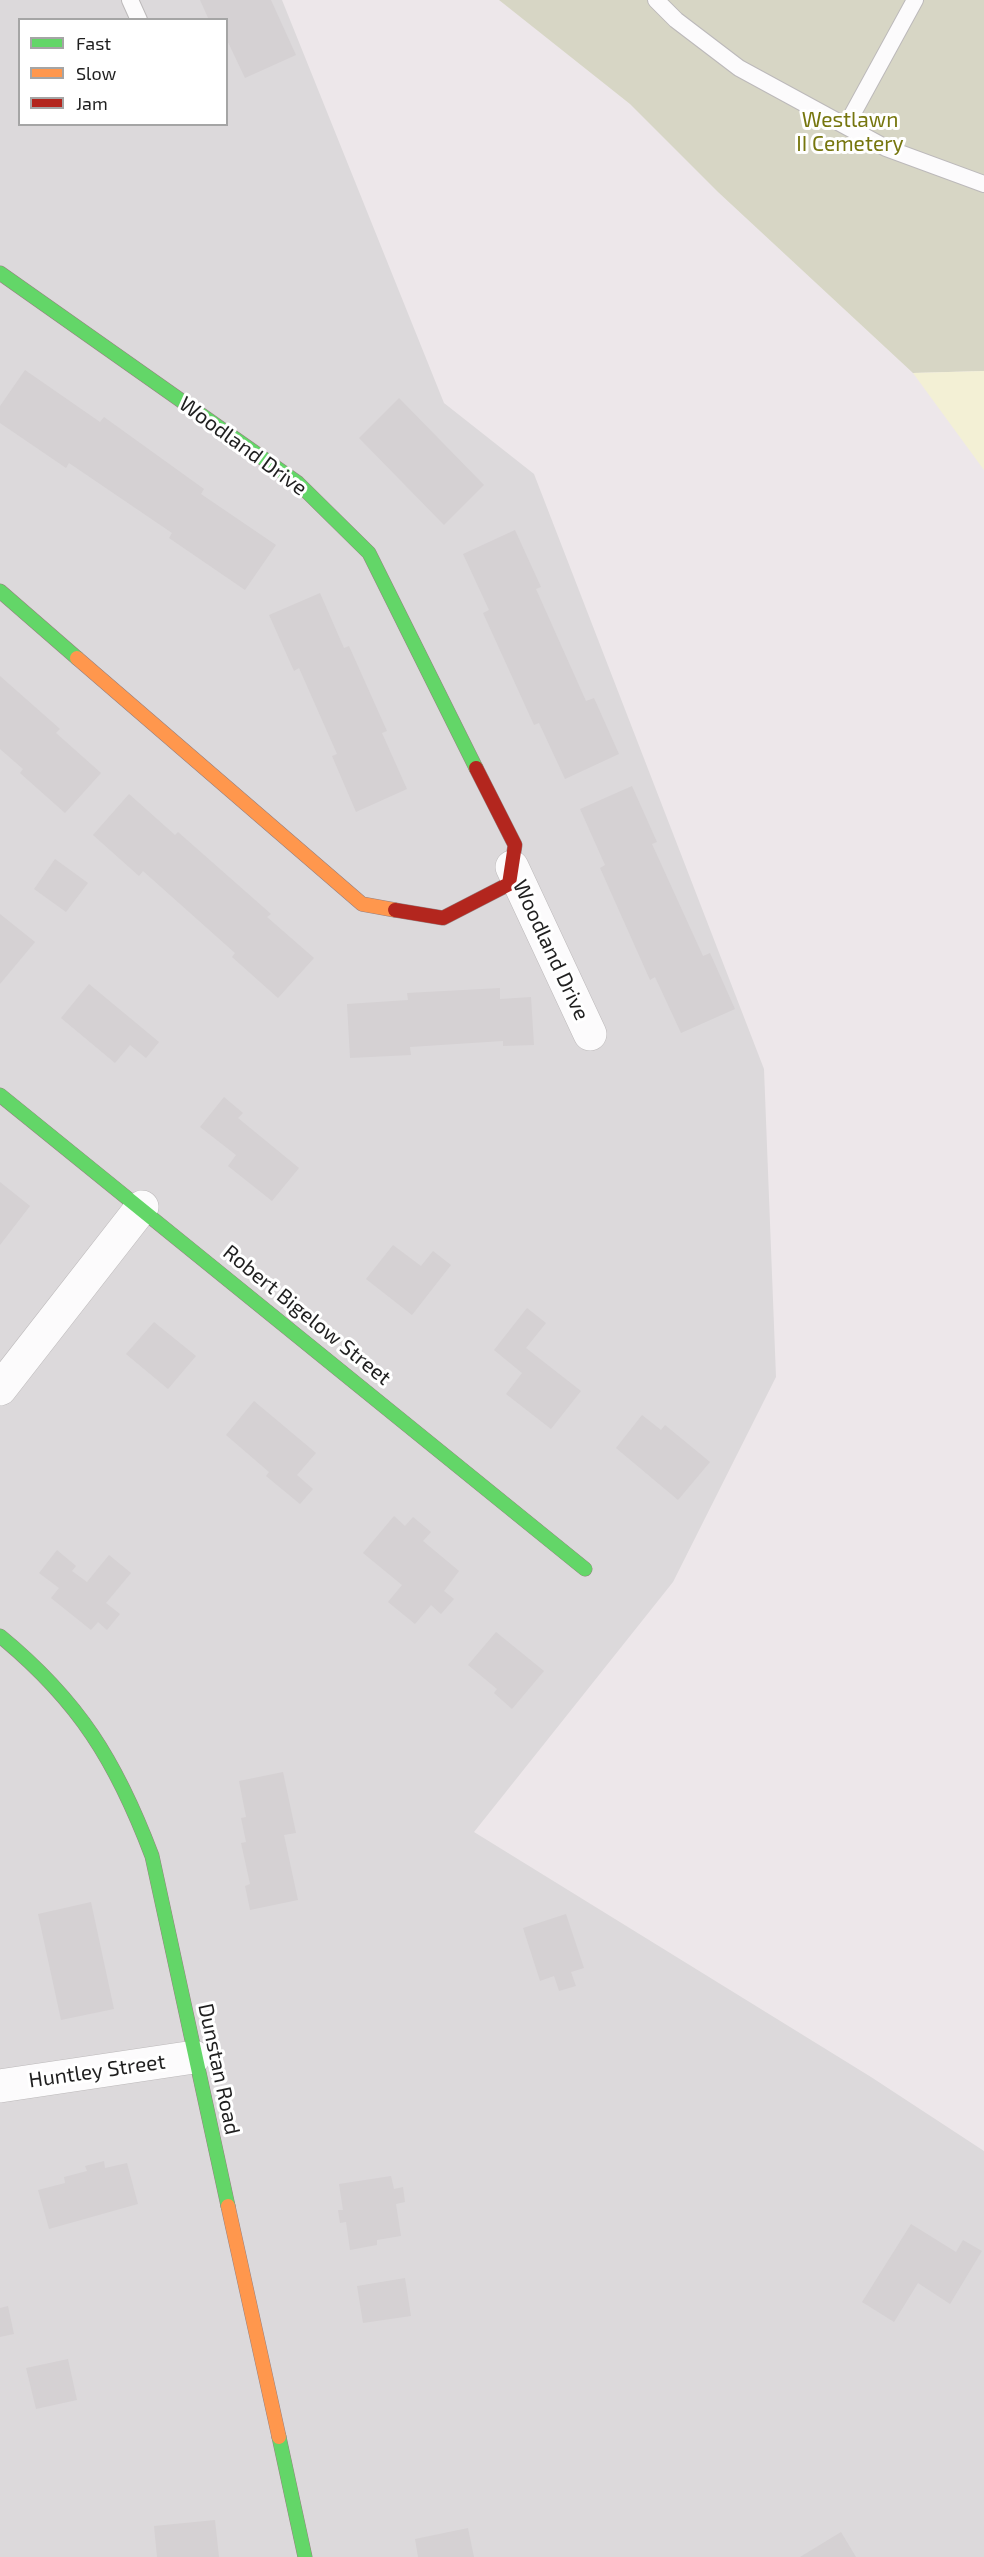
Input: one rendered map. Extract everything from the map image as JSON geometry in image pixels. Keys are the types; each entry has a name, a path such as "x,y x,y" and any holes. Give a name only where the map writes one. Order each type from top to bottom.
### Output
{"street":[{"name":"Woodland Drive","path":"0,273 298,483 369,553 515,845 509,884 443,918 362,904 0,591"},
{"name":"Woodland Drive","path":"512,867 590,1034"},
{"name":"Robert Bigelow Street","path":"0,1095 142,1207 585,1569"},
{"path":"0,1389 142,1207"},
{"name":"Dunstan Road","path":"0,1636 48,1677 76,1707 117,1772 152,1856 304,2557"},
{"name":"Huntley Street","path":"0,2086 194,2057"}],"lane":[{"path":"130,0 138,18"},
{"path":"656,0 676,20 739,68 886,148 984,184"},
{"path":"846,126 915,0"}],"shaded area":[{"path":"0,0 282,0 444,403 534,474 764,1069 776,1377 673,1582 474,1832 871,2077 984,2151 984,2557 0,2557"},
{"path":"984,371 984,470 913,373"}],"green space":[{"name":"Westlawn II Cemetery","path":"499,0 984,0 984,371 913,373 718,192 630,104"}],"building":[{"path":"200,0 271,0 296,55 245,78 228,42 228,18 208,18"},
{"path":"25,370 100,422 104,417 204,489 201,494 276,545 245,590 169,538 172,533 69,463 66,468 0,423 0,406"},
{"path":"399,398 484,485 444,525 359,438"},
{"path":"515,530 541,587 536,589 586,701 594,698 619,754 565,779 539,723 534,725 483,613 489,610 463,554"},
{"path":"320,593 344,648 349,646 387,731 382,733 407,789 356,812 332,756 337,754 299,668 294,671 269,615"},
{"path":"0,676 60,729 56,733 101,773 65,813 20,773 23,769 0,749"},
{"path":"632,786 657,842 652,844 703,956 710,953 735,1009 681,1033 655,977 650,980 600,868 605,865 580,809"},
{"path":"129,794 175,835 178,832 271,914 267,917 314,958 278,998 232,957 235,953 143,871 139,876 93,835"},
{"path":"55,859 88,883 66,912 34,889"},
{"path":"0,914 35,942 0,984"},
{"path":"89,984 159,1042 146,1058 130,1045 115,1063 61,1018"},
{"path":"500,988 500,999 531,997 534,1045 503,1046 503,1041 410,1047 411,1055 350,1058 347,1004 408,1000 407,993"},
{"path":"224,1097 243,1113 238,1118 299,1168 272,1201 228,1166 236,1155 200,1127"},
{"path":"0,1182 30,1206 0,1245"},
{"path":"393,1245 421,1266 433,1251 451,1265 412,1315 366,1279"},
{"path":"527,1308 546,1323 526,1348 581,1391 551,1429 506,1394 522,1373 494,1350"},
{"path":"154,1322 196,1356 168,1389 126,1354"},
{"path":"254,1401 316,1453 297,1475 313,1489 300,1504 266,1476 269,1472 226,1435"},
{"path":"642,1415 661,1430 665,1425 710,1462 678,1500 616,1448"},
{"path":"394,1516 405,1526 413,1517 431,1532 423,1541 459,1571 444,1591 454,1599 441,1614 431,1605 415,1624 388,1602 402,1585 363,1553"},
{"path":"57,1550 76,1566 72,1571 87,1582 109,1555 131,1573 106,1603 120,1614 107,1630 98,1622 91,1630 51,1598 59,1588 39,1573"},
{"path":"496,1632 544,1671 512,1709 494,1693 497,1689 468,1665"},
{"path":"283,1772 296,1833 284,1835 298,1900 250,1910 245,1886 250,1884 241,1843 246,1842 241,1818 246,1817 239,1781"},
{"path":"91,1902 114,2009 61,2020 38,1914"},
{"path":"566,1914 584,1968 571,1972 576,1986 559,1991 554,1976 540,1981 523,1928"},
{"path":"104,2161 105,2168 127,2163 138,2204 49,2229 38,2190 65,2183 64,2177 87,2171 85,2166"},
{"path":"391,2176 394,2189 403,2187 405,2202 396,2204 401,2236 377,2240 377,2245 350,2250 346,2222 340,2223 338,2210 343,2210 339,2184"},
{"path":"911,2224 956,2252 963,2240 982,2251 950,2304 918,2283 894,2322 862,2302"},
{"path":"405,2278 411,2316 363,2323 357,2286"},
{"path":"8,2306 14,2334 0,2337 0,2308"},
{"path":"68,2359 77,2400 36,2409 26,2368"},
{"path":"215,2520 219,2557 157,2557 154,2526"},
{"path":"468,2528 474,2557 418,2557 415,2539"},
{"path":"841,2532 856,2557 800,2557"}],"traffic: fast":[{"path":"0,273 298,483 369,553 476,768"},
{"path":"0,591 77,658"},
{"path":"0,1095 585,1569"},
{"path":"0,1636 52,1684 92,1735 124,1791 152,1856 228,2206"},
{"path":"279,2437 305,2557"}],"traffic: slow":[{"path":"77,658 362,904 395,910"},
{"path":"228,2206 279,2437"}],"traffic: jam":[{"path":"395,910 443,918 509,884 515,845 476,768"}]}
